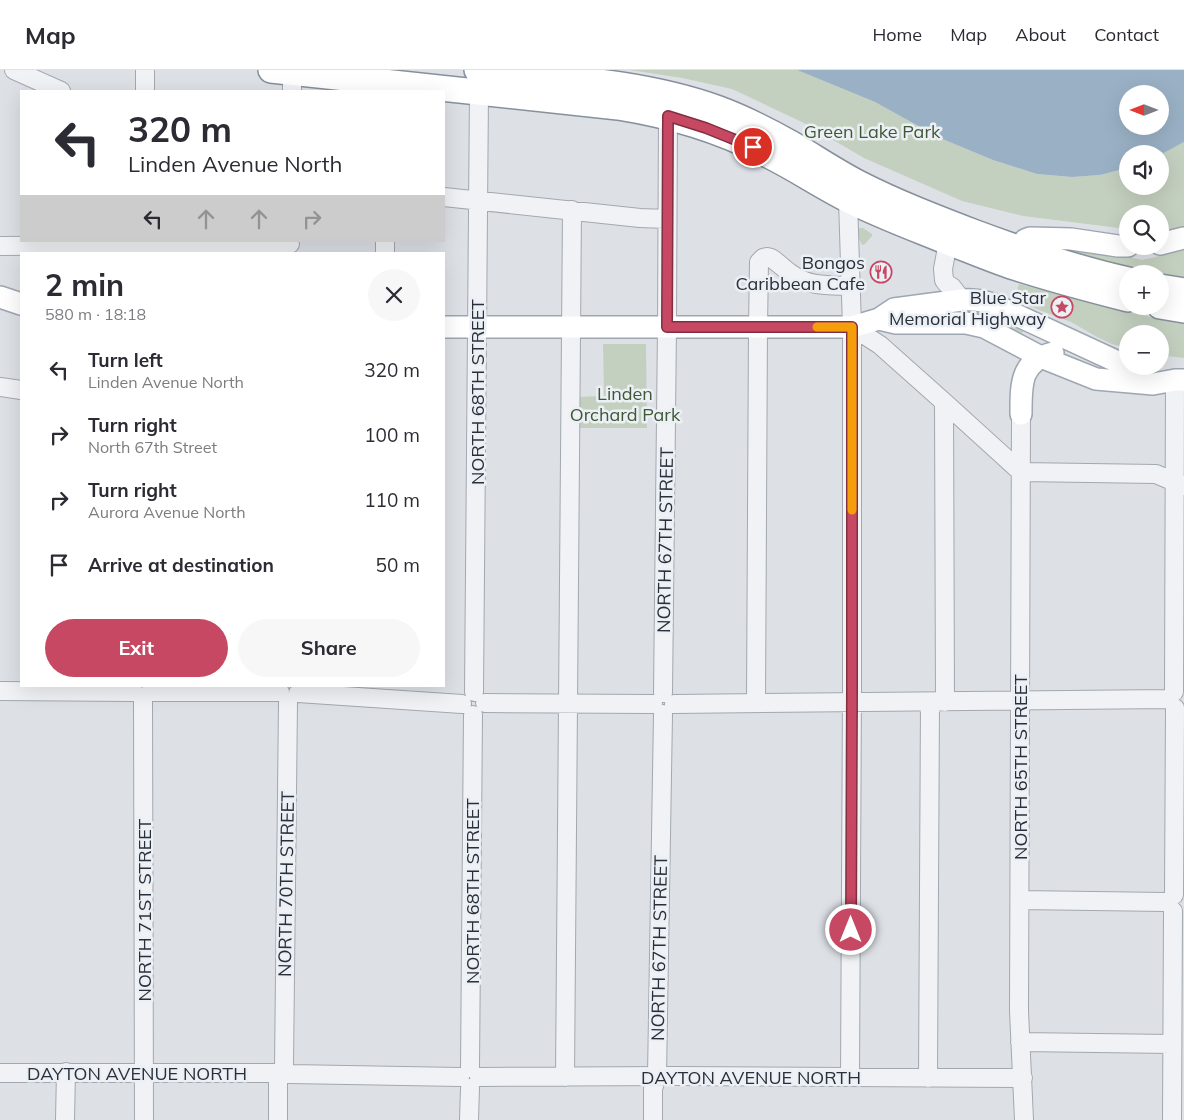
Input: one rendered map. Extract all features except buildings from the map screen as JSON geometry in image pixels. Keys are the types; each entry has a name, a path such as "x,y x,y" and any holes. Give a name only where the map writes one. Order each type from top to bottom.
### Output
{"highway":[{"path":"285,78 478,81 618,85 644,88 719,109 766,130 858,182 934,218 1020,250 1119,278"},
{"path":"478,81 668,116 706,128 744,143 780,161 848,200 918,230 1039,275 1119,296"},
{"path":"1169,288 1184,291"},
{"path":"1169,308 1184,310"}],"main road":[{"path":"1020,250 1025,240 1030,238 1071,239 1119,246"},
{"path":"1169,242 1184,238"},
{"path":"0,298 20,304"},
{"path":"445,327 852,327 879,319 894,309 974,299 988,302 1119,362"},
{"path":"962,300 966,323"},
{"path":"879,319 896,323 966,323 984,327 1041,357 1096,380"},
{"path":"1021,414 1023,379 1028,369 1041,357 1056,352 1076,353 1119,363"},
{"path":"1021,414 1030,378 1035,369 1043,365 1096,380 1153,384 1180,380"},
{"path":"1162,375 1180,380"}],"street":[{"path":"14,70 59,90"},
{"path":"145,70 145,90"},
{"name":"NORTH 68TH STREET","path":"469,1120 478,81"},
{"name":"NORTH 67TH STREET","path":"653,1120 653,1089 657,1076 663,704 668,116"},
{"path":"445,197 640,218 667,219"},
{"path":"848,200 852,327 850,1077"},
{"path":"565,1077 572,210"},
{"path":"948,242 943,269 944,280 962,300"},
{"path":"0,246 67,243 144,247 290,246"},
{"path":"756,703 759,262 763,258 771,258 790,274 808,283 851,286"},
{"path":"852,327 880,345 1021,472 1156,474 1179,484"},
{"path":"1176,1112 1172,1044 1176,903 1176,700 1180,380"},
{"path":"0,387 20,390"},
{"path":"928,1078 944,402"},
{"name":"NORTH 65TH STREET","path":"1021,414 1019,1011 1024,1120"},
{"path":"0,691 65,689 382,692 474,703 569,704 1176,700"},
{"name":"NORTH 71ST STREET","path":"142,691 144,1120"},
{"name":"NORTH 70TH STREET","path":"278,1120 281,1073 289,692"},
{"path":"1020,900 1176,903"},
{"path":"1020,1042 1172,1044"},
{"path":"65,1120 66,1072"},
{"name":"DAYTON AVENUE NORTH","path":"0,1073 281,1073 470,1078 657,1076 1023,1078"}],"green space":[{"name":"Green Lake Park","path":"630,70 797,70 875,102 940,138 993,160 1037,174 1072,177 1100,175 1119,170 1119,195 1169,195 1169,150 1184,142 1184,279 1169,276 1169,265 1119,265 1119,267 1069,255 1070,249 1142,260 1160,255 1169,255 1169,205 1119,205 1119,228 1023,216 962,201 864,158 804,123 732,89 682,78"},
{"path":"863,228 872,236 862,245 854,229"},
{"path":"1019,284 1119,310 1119,315 1141,315 1184,324 1184,358 1169,356 1169,325 1119,325 1119,346 1097,337 1071,322 1014,299"},
{"path":"975,305 1026,325 1019,340 977,319"},
{"name":"Linden Orchard Park","path":"603,344 646,344 647,428 575,428 575,397 604,396"}],"water":[{"path":"797,70 1184,70 1184,142 1169,150 1169,145 1119,145 1119,170 1100,175 1072,177 1037,174 993,160 940,138 875,102"}],"slow traffic":[{"path":"817,327 852,327 852,510"}],"place":[{"name":"Bongos Caribbean Cafe","path":"881,272"},
{"name":"Blue Star Memorial Highway","path":"1062,307"}],"route":[{"path":"753,147 706,128 668,116 667,327 852,327 851,930"}]}
